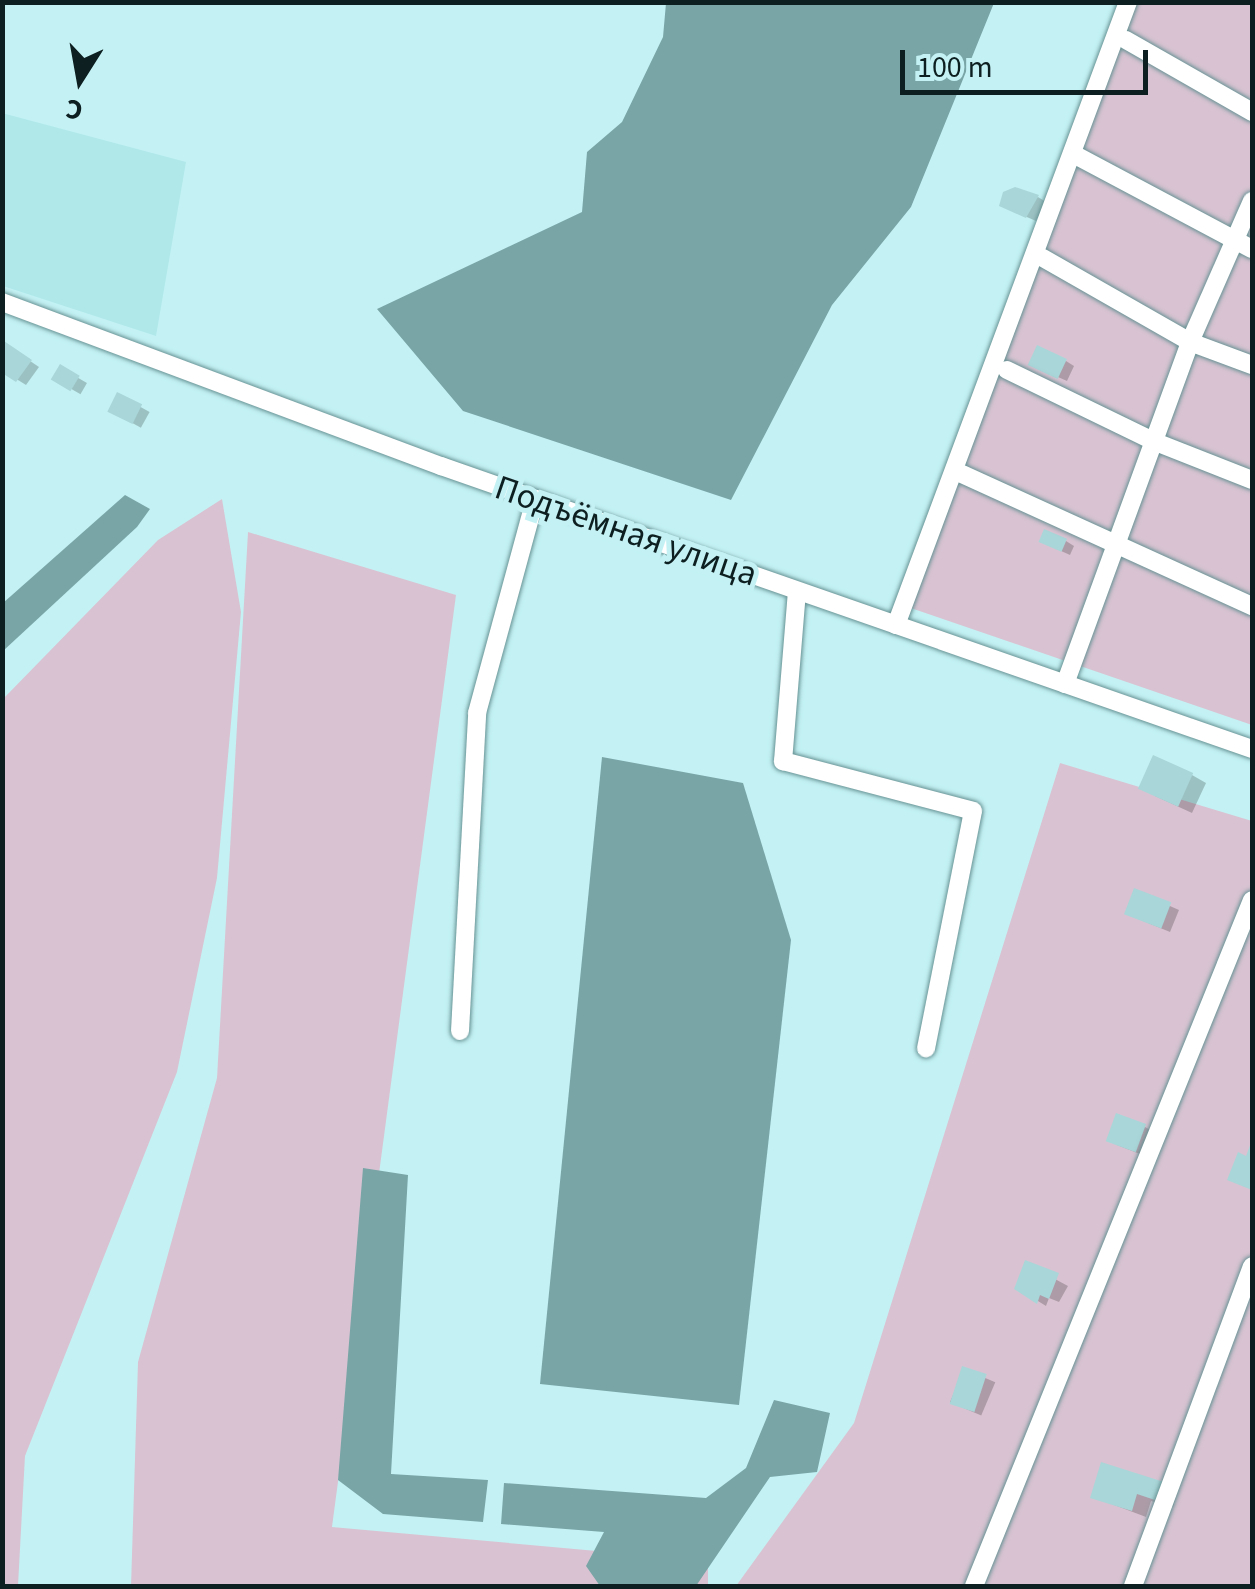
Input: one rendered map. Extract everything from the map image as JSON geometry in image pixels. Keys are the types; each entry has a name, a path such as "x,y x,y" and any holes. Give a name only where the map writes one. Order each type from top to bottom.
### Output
{"street":[{"path":"896,625 1128,2"},
{"path":"1126,40 1252,112"},
{"path":"1078,156 1232,242 1252,249"},
{"path":"1065,684 1190,342 1252,201"},
{"path":"1043,258 1190,342 1252,364"},
{"name":"Подъёмная улица","path":"2,302 535,499 1252,749"},
{"path":"1007,370 1152,441 1252,480"},
{"path":"962,474 1252,606"},
{"path":"460,1032 477,713 535,499"},
{"path":"797,590 783,761 973,811 926,1048"},
{"path":"974,1586 1252,900"},
{"path":"1133,1586 1252,1266"}],"shaded area":[{"path":"666,3 994,3 911,207 832,305 731,500 463,411 377,309 582,212 587,152 622,122 663,37"},
{"path":"1126,3 1252,3 1252,725 902,605"},
{"path":"2,113 186,162 156,336 3,286"},
{"path":"125,495 150,509 137,527 3,651 3,603"},
{"path":"222,499 241,612 217,878 177,1072 25,1456 18,1586 3,1586 3,699 158,540"},
{"path":"248,532 456,595 332,1527 708,1561 708,1586 131,1586 138,1362 217,1078"},
{"path":"602,757 743,783 791,940 739,1405 540,1384"},
{"path":"1060,763 1252,821 1252,1586 736,1586 854,1423"},
{"path":"363,1168 408,1175 391,1474 488,1480 483,1522 383,1514 338,1480"},
{"path":"774,1400 830,1413 817,1472 770,1477 696,1586 600,1586 586,1566 604,1532 501,1524 504,1483 706,1498 746,1468"}],"building":[{"path":"1015,187 1039,195 1026,218 999,206 1003,192"},
{"path":"4,341 32,360 16,382 2,373"},
{"path":"1037,345 1067,359 1058,379 1028,365"},
{"path":"60,364 80,376 70,391 51,379"},
{"path":"117,392 142,404 133,424 107,412"},
{"path":"1044,529 1067,539 1062,552 1039,542"},
{"path":"1153,755 1193,773 1178,807 1138,789"},
{"path":"1134,888 1171,902 1161,928 1124,914"},
{"path":"1116,1113 1146,1124 1136,1152 1106,1141"},
{"path":"1252,1140 1252,1190 1227,1180 1238,1152 1246,1156"},
{"path":"1025,1260 1059,1273 1049,1299 1040,1295 1037,1304 1014,1289"},
{"path":"962,1366 987,1374 974,1412 950,1404"},
{"path":"1101,1462 1164,1482 1158,1501 1137,1494 1132,1511 1090,1498"}]}
